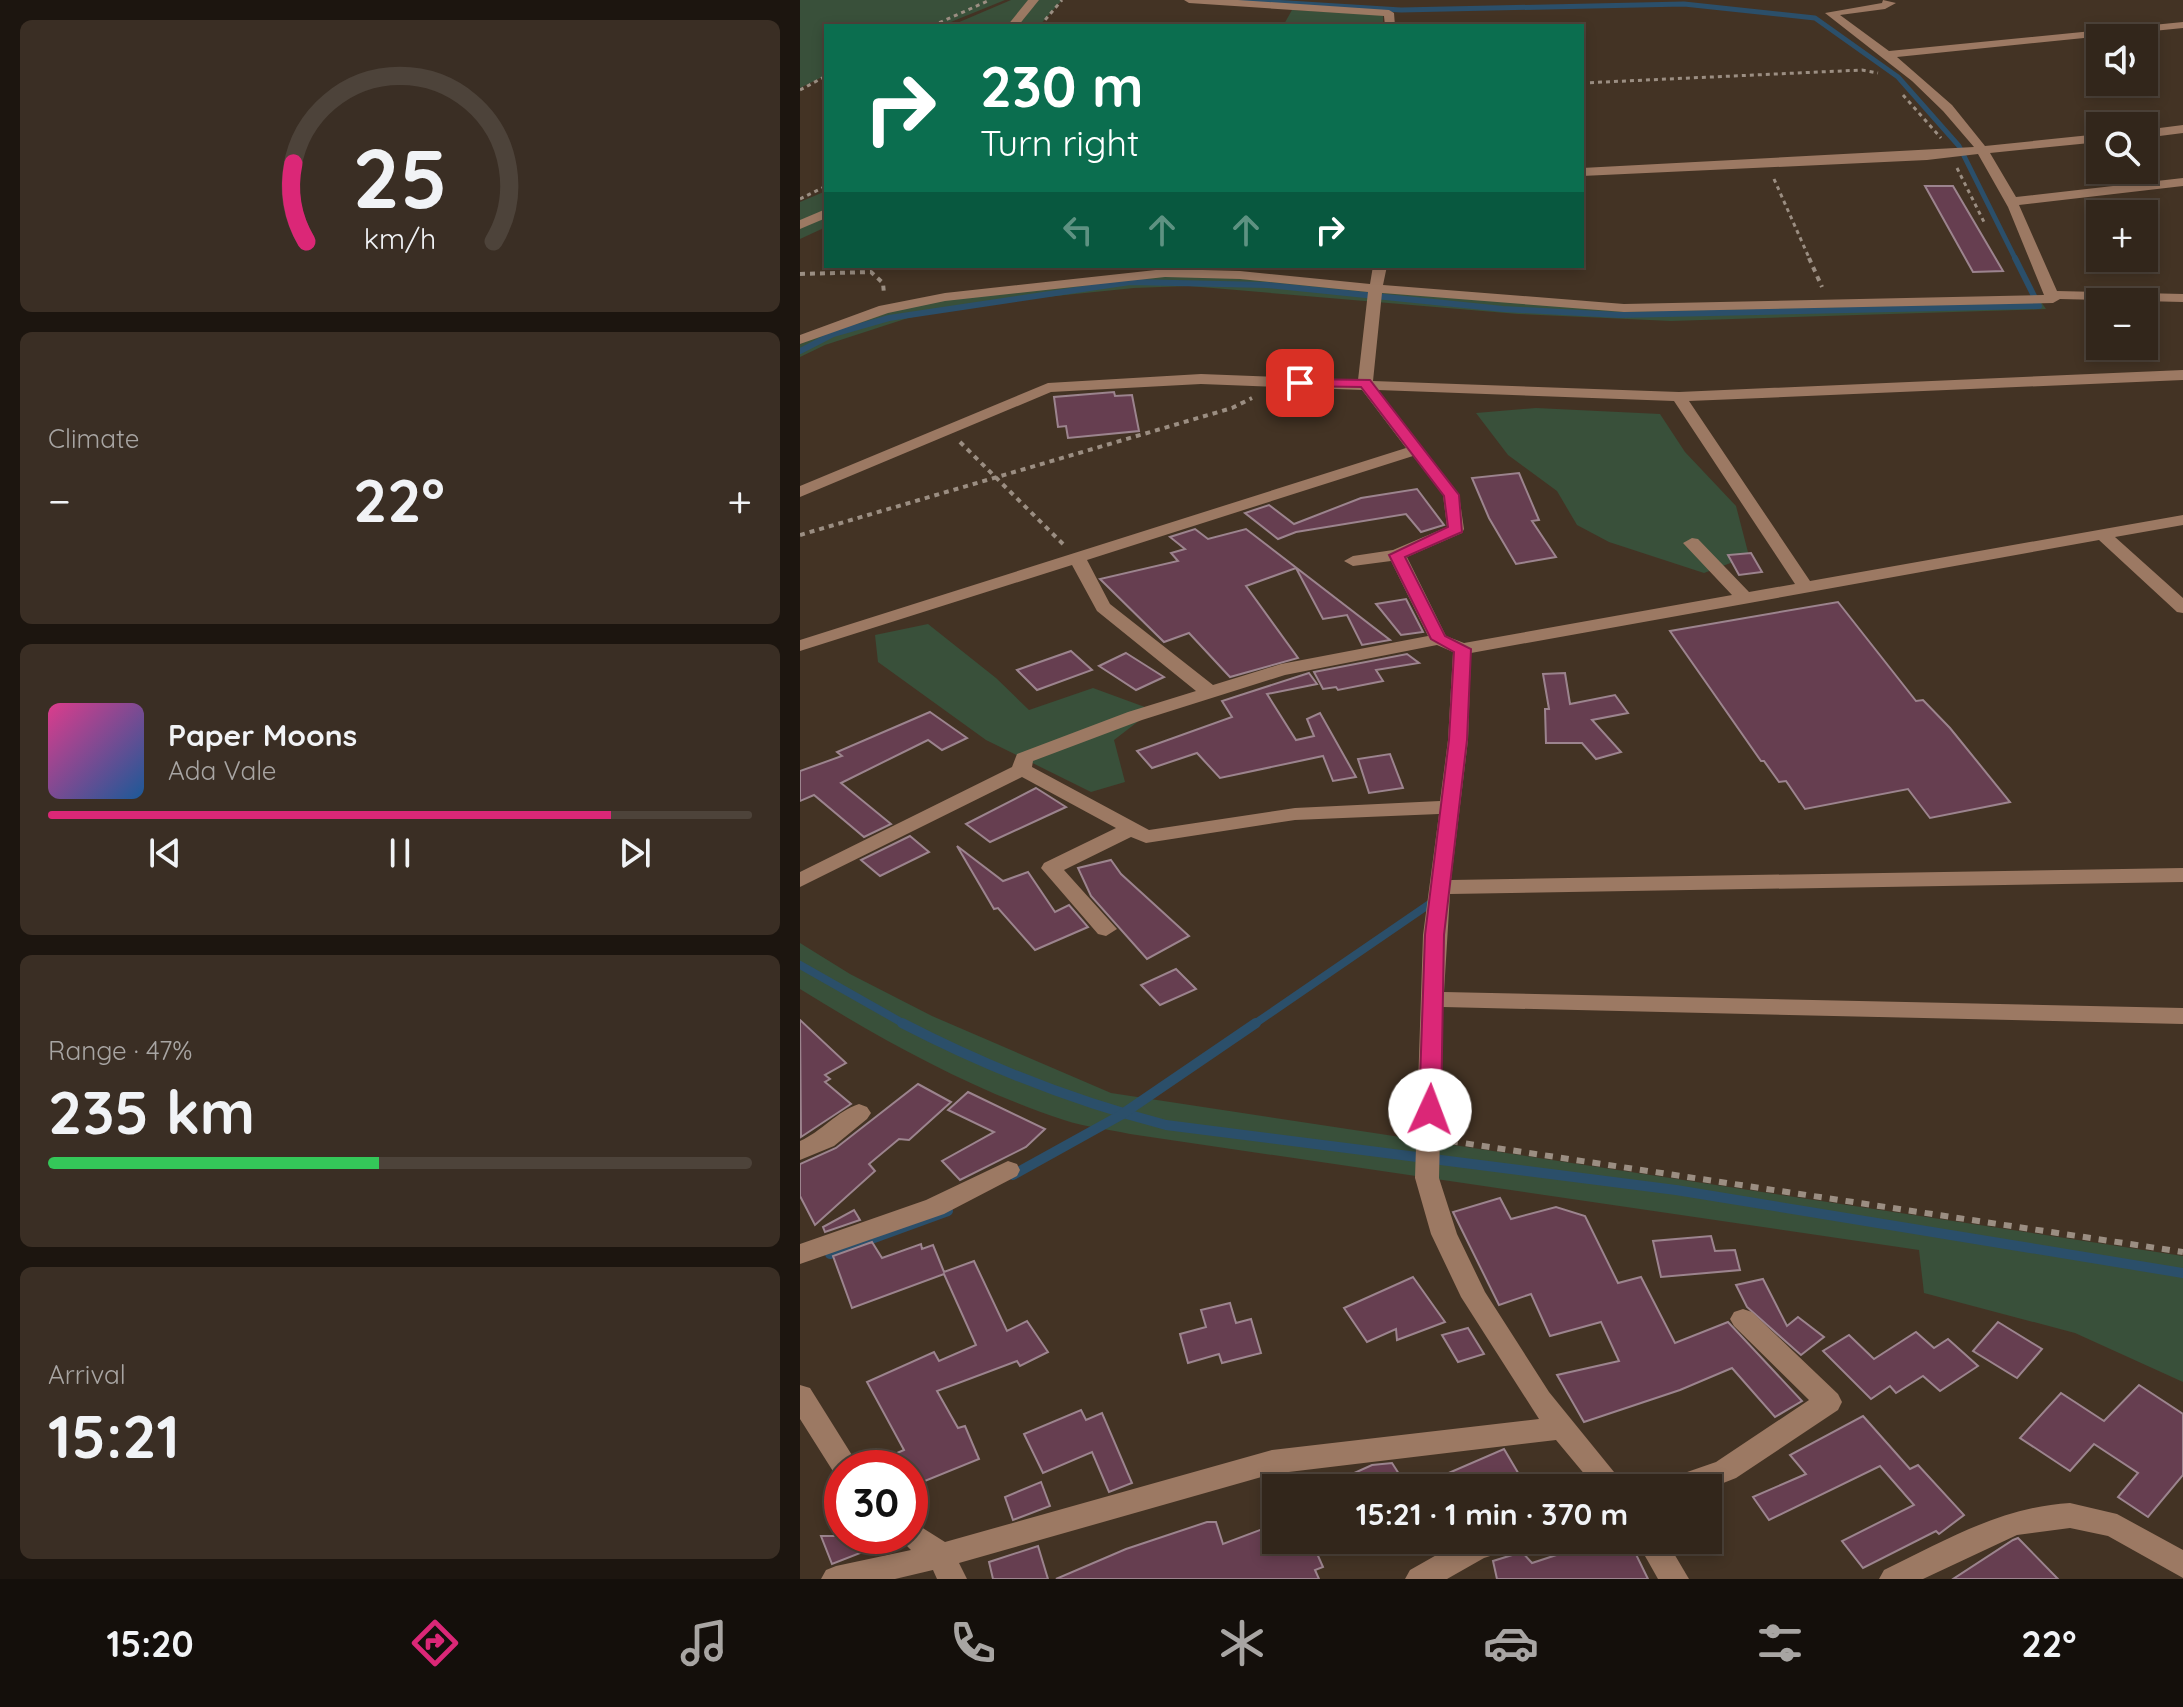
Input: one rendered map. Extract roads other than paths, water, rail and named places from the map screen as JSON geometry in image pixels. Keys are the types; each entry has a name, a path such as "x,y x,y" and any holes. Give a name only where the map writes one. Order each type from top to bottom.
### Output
{"street":[{"path":"1014,24 1034,0"},
{"path":"1189,0 1290,13 1389,13 1390,24"},
{"path":"800,340 884,309 1119,271 1207,273 1375,292 1624,308 2053,299 2032,245 1982,152 1945,105 1830,13 1885,6 1891,3 1888,0"},
{"path":"1886,55 2183,25"},
{"path":"2158,132 2183,129"},
{"path":"1584,172 1951,154 2086,140"},
{"path":"2009,202 2183,182"},
{"path":"800,225 824,214"},
{"path":"1353,561 1397,555 1456,529 1451,495 1365,383 1380,268"},
{"path":"2052,295 2183,298"},
{"path":"800,492 1048,388 1201,379 1679,397 2183,375"},
{"path":"1679,397 1806,588"},
{"path":"800,646 1415,450"},
{"path":"1021,770 1024,758 1281,670 1439,639 1462,649 2183,520"},
{"path":"2102,534 2183,608"},
{"path":"1692,543 1745,599"},
{"path":"1397,555 1439,639"},
{"path":"1077,558 1103,607 1210,692"},
{"path":"1462,649 1458,740 1440,887 1427,1178 1444,1234 1474,1297 1539,1400 1601,1474"},
{"path":"805,872 1021,770 1042,778 1146,837 1295,814 1450,807"},
{"path":"1106,929 1051,868 1133,828"},
{"path":"1440,887 2183,875"},
{"path":"1433,999 2183,1016"},
{"path":"800,1151 825,1140 859,1113"},
{"path":"800,1254 935,1207 1008,1170"},
{"path":"1715,1474 1726,1470 1828,1402 1743,1319"},
{"path":"800,1396 834,1450"},
{"path":"836,1579 947,1568 1272,1462 1563,1428"},
{"path":"1894,1579 2021,1521 2061,1512 2099,1519 2183,1565"},
{"path":"928,1550 947,1568"},
{"path":"1420,1579 1465,1554"},
{"path":"1659,1554 1674,1579"}],"waterway":[{"path":"800,351 833,334 889,318 1130,282 1267,285 1503,309 1619,315 2039,306 1959,146 1898,77 1815,18 1684,4 1401,10 1240,0"},
{"path":"1253,1025 1431,903"},
{"path":"800,965 905,1025"},
{"path":"1124,1113 1256,1023"},
{"path":"905,1025 1031,1082 1124,1113"},
{"path":"1013,1175 1124,1113"},
{"path":"1124,1113 1166,1125 1676,1190 2183,1273"},
{"path":"830,1254 948,1211"}]}
